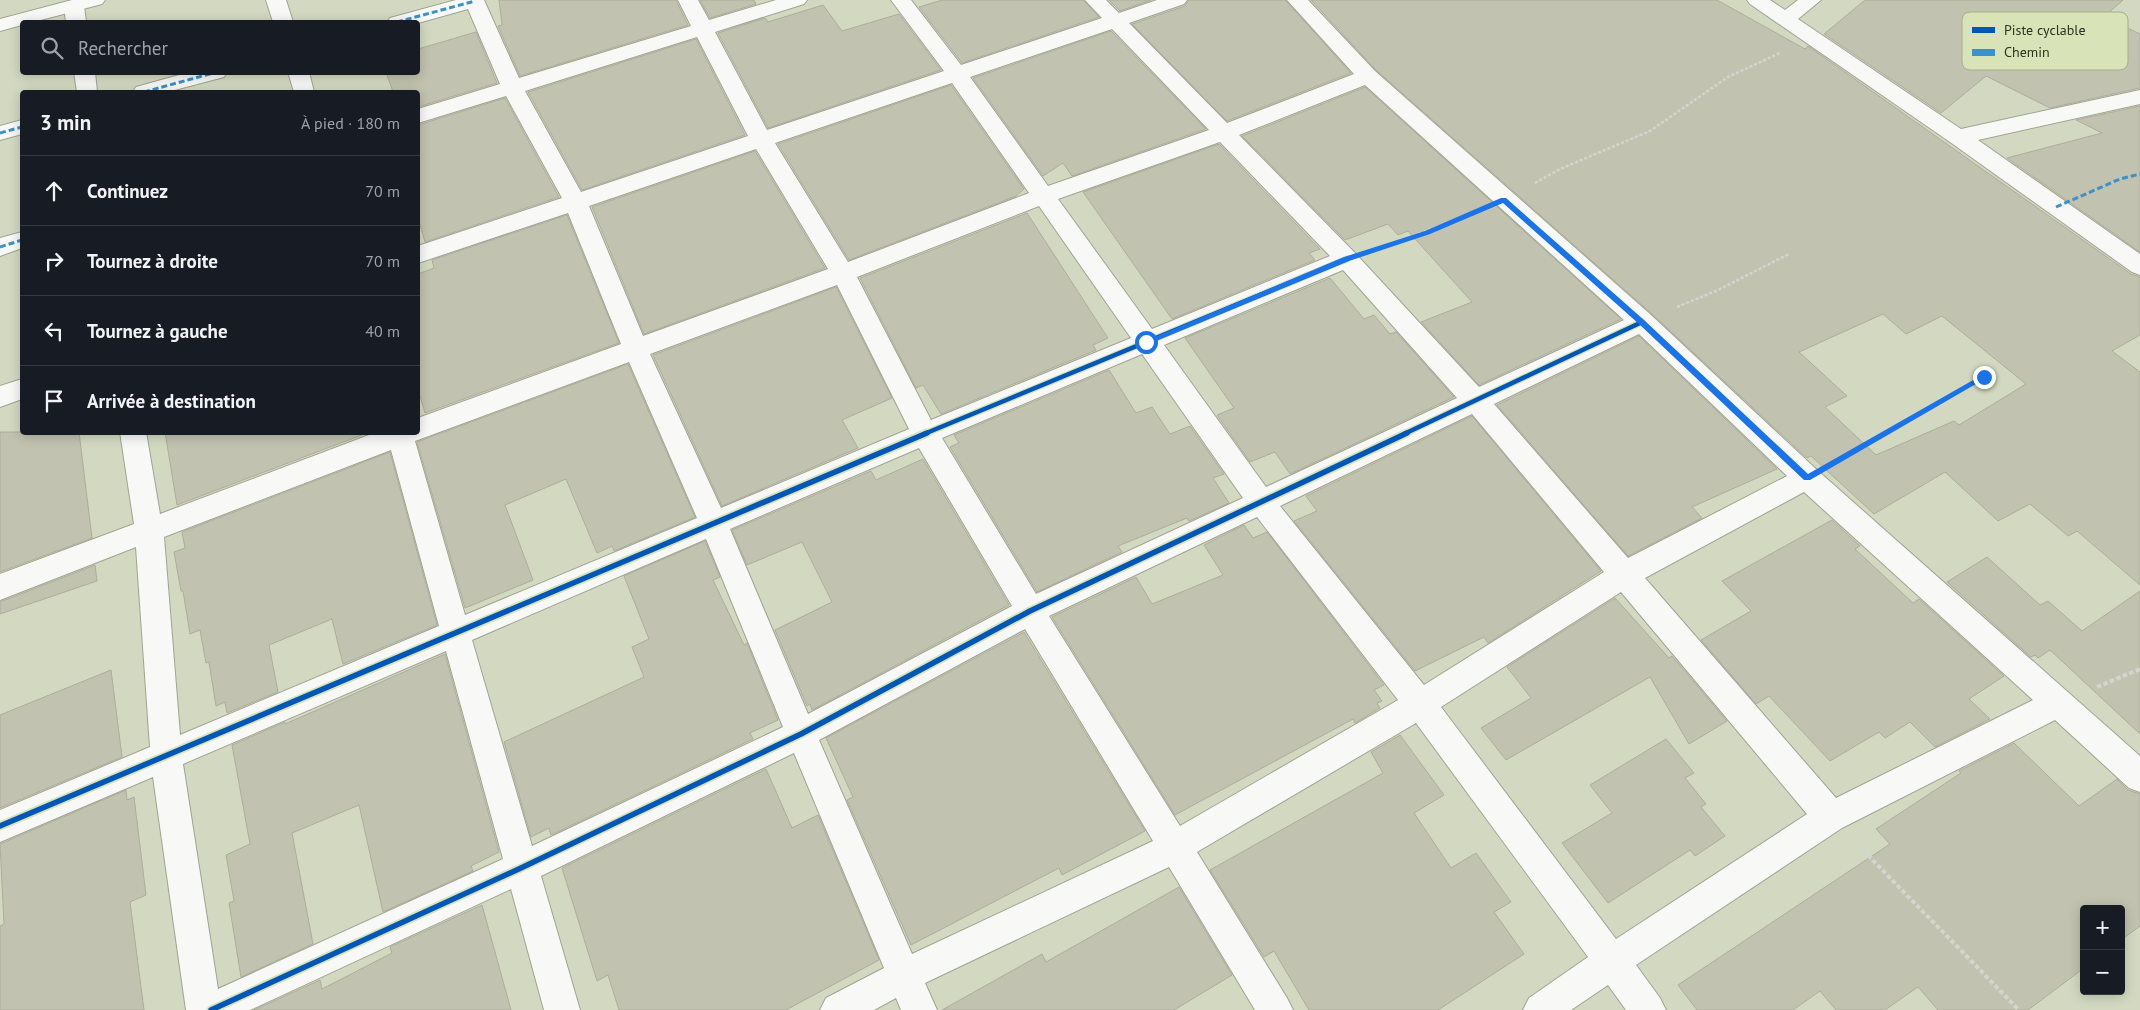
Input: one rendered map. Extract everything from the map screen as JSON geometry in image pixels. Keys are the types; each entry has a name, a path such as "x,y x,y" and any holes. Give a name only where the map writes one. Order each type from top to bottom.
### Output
{"street":[{"path":"0,9 30,7 74,9 95,0"},
{"path":"276,0 282,20"},
{"path":"404,20 474,0 512,87 575,202 636,350 714,524 903,976 919,1010"},
{"path":"688,0 704,27 761,139 843,273 926,434 1030,611 1275,1010"},
{"path":"420,115 797,0"},
{"path":"901,0 956,73 1262,503 1420,704 1648,1010"},
{"path":"1094,0 1347,259 1475,400 1831,818"},
{"path":"420,254 1177,0"},
{"path":"1297,0 1368,76 1642,322 1807,478 2140,777"},
{"path":"1757,0 1958,137 2140,266"},
{"path":"1785,19 1811,0"},
{"path":"0,25 30,7"},
{"path":"84,75 87,90"},
{"path":"151,90 206,75"},
{"path":"299,75 303,90"},
{"path":"420,427 636,350 1043,196 1224,133 1368,76"},
{"path":"1958,137 2140,97"},
{"path":"0,133 20,128"},
{"path":"0,247 20,241"},
{"path":"0,826 926,434 1347,259"},
{"path":"211,1010 521,868 801,734 1030,611 1642,322"},
{"path":"0,397 20,390"},
{"path":"133,435 149,530 166,756 204,1010"},
{"path":"0,588 398,435"},
{"path":"407,435 456,633 562,1010"},
{"path":"838,1010 903,976 1175,847 1420,704 1623,576 1807,478"},
{"path":"1541,1010 1612,961 1831,818 2058,703"}],"path":[{"path":"2121,12 2136,0"},
{"path":"1347,259 1428,232 1504,200 1560,169 1650,131 1728,77 1813,38"},
{"path":"2121,70 2125,72"},
{"path":"1642,322 1716,291 1789,254"},
{"path":"1807,478 1984,377"},
{"path":"1831,818 2019,1010"}],"building":[{"path":"499,0 676,0 688,25 520,76 498,26 502,25"},
{"path":"700,0 754,0 756,4 710,18"},
{"path":"942,0 1083,0 1099,17 962,63 919,7"},
{"path":"1109,0 1151,0 1120,11"},
{"path":"1189,0 1285,0 1351,73 1227,121 1132,24 1185,6"},
{"path":"1311,0 1717,0 1805,49 1808,46 2131,274 2140,277 2140,335 2112,351 2140,372 2140,585 2077,531 2068,536 2030,504 1998,521 1945,472 1874,514 1811,456 1807,458 1652,314 1376,70","holes":["1883,314 1906,334 1942,316 2026,384 1959,425 1954,421 1876,455 1825,407 1847,396 1799,352"]},
{"path":"1865,0 2123,0 2110,12 1962,12 1962,70 2128,70 2128,28 2140,34 2140,88 2050,108 1986,76 1941,113 1824,34"},
{"path":"823,5 842,31 899,14 941,70 768,128 718,33 765,18 768,22"},
{"path":"1111,31 1206,129 1072,176 1063,163 1043,176 973,78"},
{"path":"476,32 497,83 420,106 420,90 392,90 387,75 420,75 420,48"},
{"path":"696,39 745,135 582,190 528,92"},
{"path":"951,85 1024,189 1016,196 849,260 778,144"},
{"path":"1365,87 1621,319 1479,385 1421,322 1472,302 1408,231 1398,235 1388,224 1345,240 1242,136"},
{"path":"505,98 559,197 425,242 420,225 420,124"},
{"path":"2140,106 2140,252 2007,158 2102,133 2076,120"},
{"path":"1219,144 1320,249 1309,253 1315,260 1172,319 1083,192"},
{"path":"755,151 825,268 644,334 592,207"},
{"path":"1027,213 1108,338 1093,345 1096,350 941,414 923,385 916,388 860,278"},
{"path":"567,215 619,343 425,413 420,396 420,273 434,268 432,260"},
{"path":"1330,278 1364,319 1374,315 1390,334 1396,332 1454,397 1290,474 1275,452 1250,462 1217,415 1234,408 1185,338"},
{"path":"836,287 892,398 842,420 858,448 722,506 653,355"},
{"path":"1639,336 1777,469 1692,507 1702,518 1628,556 1497,405"},
{"path":"628,364 695,517 614,551 612,546 597,553 566,479 505,505 533,580 465,608 417,442"},
{"path":"1109,370 1136,413 1152,407 1170,434 1190,426 1224,474 1213,478 1229,503 1189,521 1187,518 1118,546 1122,552 1037,592 950,447 959,443 954,435"},
{"path":"1472,416 1601,571 1488,643 1484,637 1415,671 1294,521 1317,511 1306,496"},
{"path":"0,432 20,432 20,435 79,435 92,538 0,572"},
{"path":"165,435 362,435 177,505"},
{"path":"390,452 437,625 343,664 332,619 269,645 278,692 227,713 225,702 216,706 209,662 206,663 200,630 190,634 183,591 181,591 174,552 185,548 182,532"},
{"path":"923,459 1009,605 812,710 810,704 807,706 775,630 832,602 802,542 747,565 732,530 871,471 876,480"},
{"path":"1832,520 1860,546 1855,549 1913,603 1919,599 2004,676 1969,699 1990,719 1935,747 1910,722 1885,738 1879,732 1830,761 1769,696 1756,704 1701,640 1751,611 1722,581"},
{"path":"1244,525 1253,538 1267,532 1384,685 1374,690 1382,701 1377,703 1380,708 1355,723 1353,719 1175,815 1052,617 1136,577 1152,604 1223,575 1204,545"},
{"path":"705,541 720,577 713,580 744,645 747,643 778,720 750,733 753,739 551,835 549,828 531,837 504,742 644,677 632,647 649,639 624,576"},
{"path":"1987,557 2040,605 2048,601 2082,631 2140,591 2140,734 2050,650 2038,658 2035,655 2031,657 1947,582"},
{"path":"95,565 97,581 0,614 0,602"},
{"path":"1615,598 1669,658 1672,656 1727,721 1689,744 1650,677 1506,760 1481,728 1531,698 1507,667"},
{"path":"1024,632 1145,831 1062,875 1059,868 911,945 847,800 853,797 826,738"},
{"path":"445,654 499,852 471,866 473,871 383,912 359,805 292,833 313,944 241,977 229,903 234,901 226,855 250,844 232,745 285,722 285,724"},
{"path":"111,670 122,757 0,808 0,715"},
{"path":"1400,735 1444,795 1414,813 1451,868 1476,853 1511,902 1494,912 1524,954 1438,1010 1309,1010 1274,951 1264,957 1210,870 1383,773 1371,752"},
{"path":"1666,739 1694,773 1685,778 1706,804 1701,807 1725,836 1695,856 1690,850 1608,903 1562,843 1612,813 1590,785"},
{"path":"2014,743 2079,806 2117,779 2128,790 2140,794 2140,926 2125,937 2125,905 2080,905 2080,971 2028,1010 1938,1010 1918,987 1885,1010 1836,1010 1820,991 1793,1010 1697,1010 1678,985 1890,844 1876,829 1961,773 1959,771"},
{"path":"766,769 792,828 818,815 879,960 786,1010 619,1010 608,975 597,981 562,868"},
{"path":"126,790 127,800 134,797 146,895 130,902 144,1010 0,1010 0,926 4,924 0,844"},
{"path":"1179,887 1232,975 1174,1010 942,1010 1042,954 1046,962"},
{"path":"482,905 511,1010 254,1010 320,980 322,989 392,953 390,947"}],"marked path":[{"path":"404,20 475,1"},
{"path":"151,90 206,75"},
{"path":"0,133 20,128"},
{"path":"2056,207 2120,179 2140,174"},
{"path":"0,247 20,241"}],"cycle path":[{"path":"0,826 925,434 1347,259"},
{"path":"211,1010 521,868 801,734 1030,611 1642,322"}],"route":[{"path":"1146,342 1347,259 1428,232 1504,200 1642,322 1807,478 1984,377"}]}
